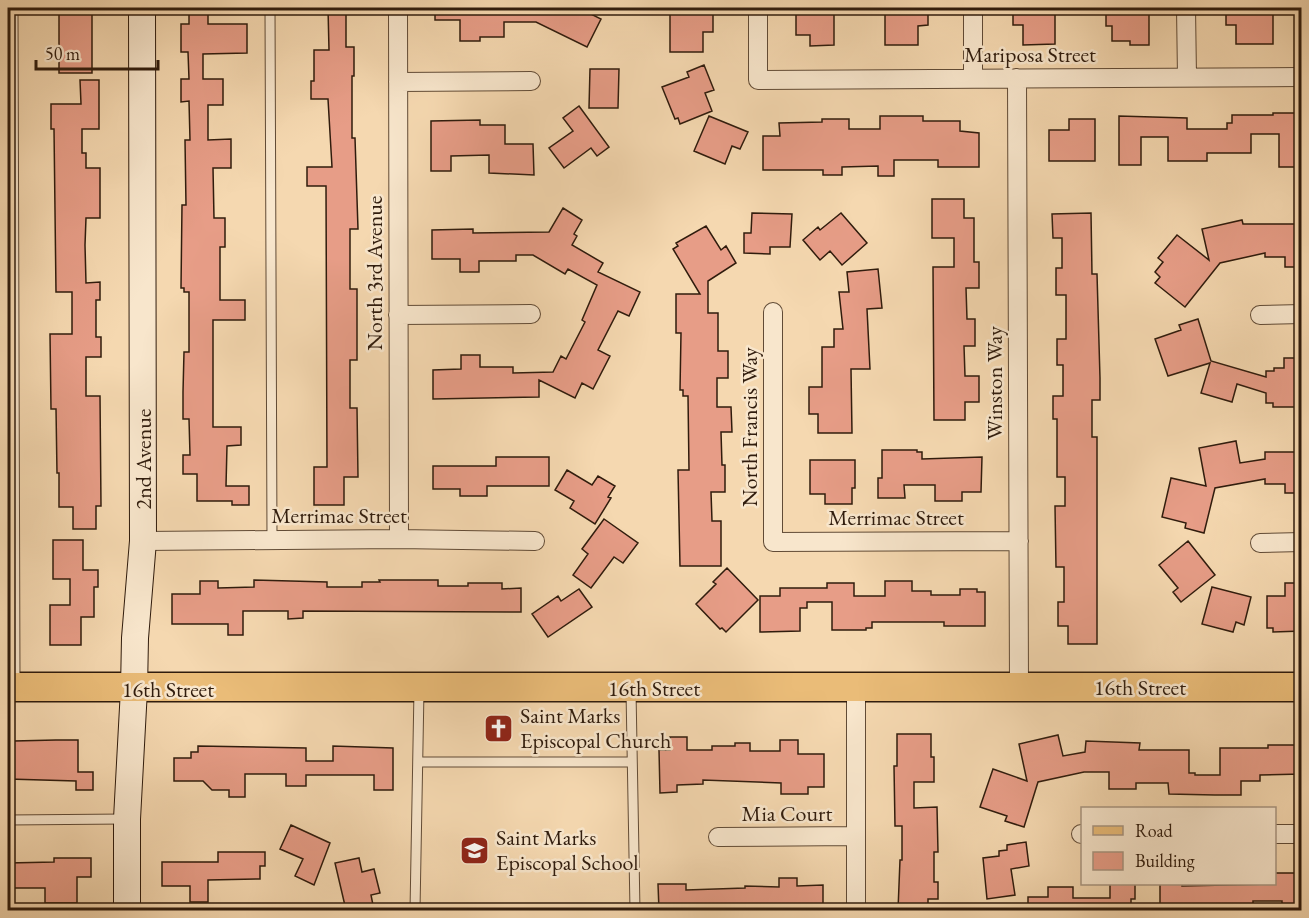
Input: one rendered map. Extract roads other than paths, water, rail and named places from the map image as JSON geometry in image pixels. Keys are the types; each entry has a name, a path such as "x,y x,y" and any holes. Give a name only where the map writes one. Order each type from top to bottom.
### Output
{"main road":[{"name":"16th Street","path":"11,688 1302,687"}],"street":[{"name":"2nd Avenue","path":"127,910 127,819 135,638 143,540 142,8"},
{"name":"North 3rd Avenue","path":"398,8 399,539"},
{"name":"Mariposa Street","path":"758,8 758,80 1302,77"},
{"path":"972,8 973,78"},
{"path":"1186,8 1187,77"},
{"name":"Winston Way","path":"1017,78 1019,688"},
{"path":"398,82 531,81"},
{"name":"North Francis Way","path":"773,312 773,542"},
{"path":"398,315 531,314"},
{"path":"1260,315 1302,314"},
{"name":"Merrimac Street","path":"143,540 535,541"},
{"name":"Merrimac Street","path":"773,542 1018,540"},
{"path":"1260,543 1302,542"},
{"path":"856,687 856,910"},
{"path":"1276,834 1302,834"},
{"name":"Mia Court","path":"718,837 856,836"}],"lane":[{"path":"11,688 13,8"},
{"path":"270,8 272,539"},
{"path":"415,910 419,688"},
{"path":"631,688 635,910"},
{"path":"418,762 632,762"},
{"path":"8,820 127,819"}],"place":[{"name":"Saint Marks Episcopal Church","path":"499,728"},
{"name":"Saint Marks Episcopal School","path":"475,850"}]}
